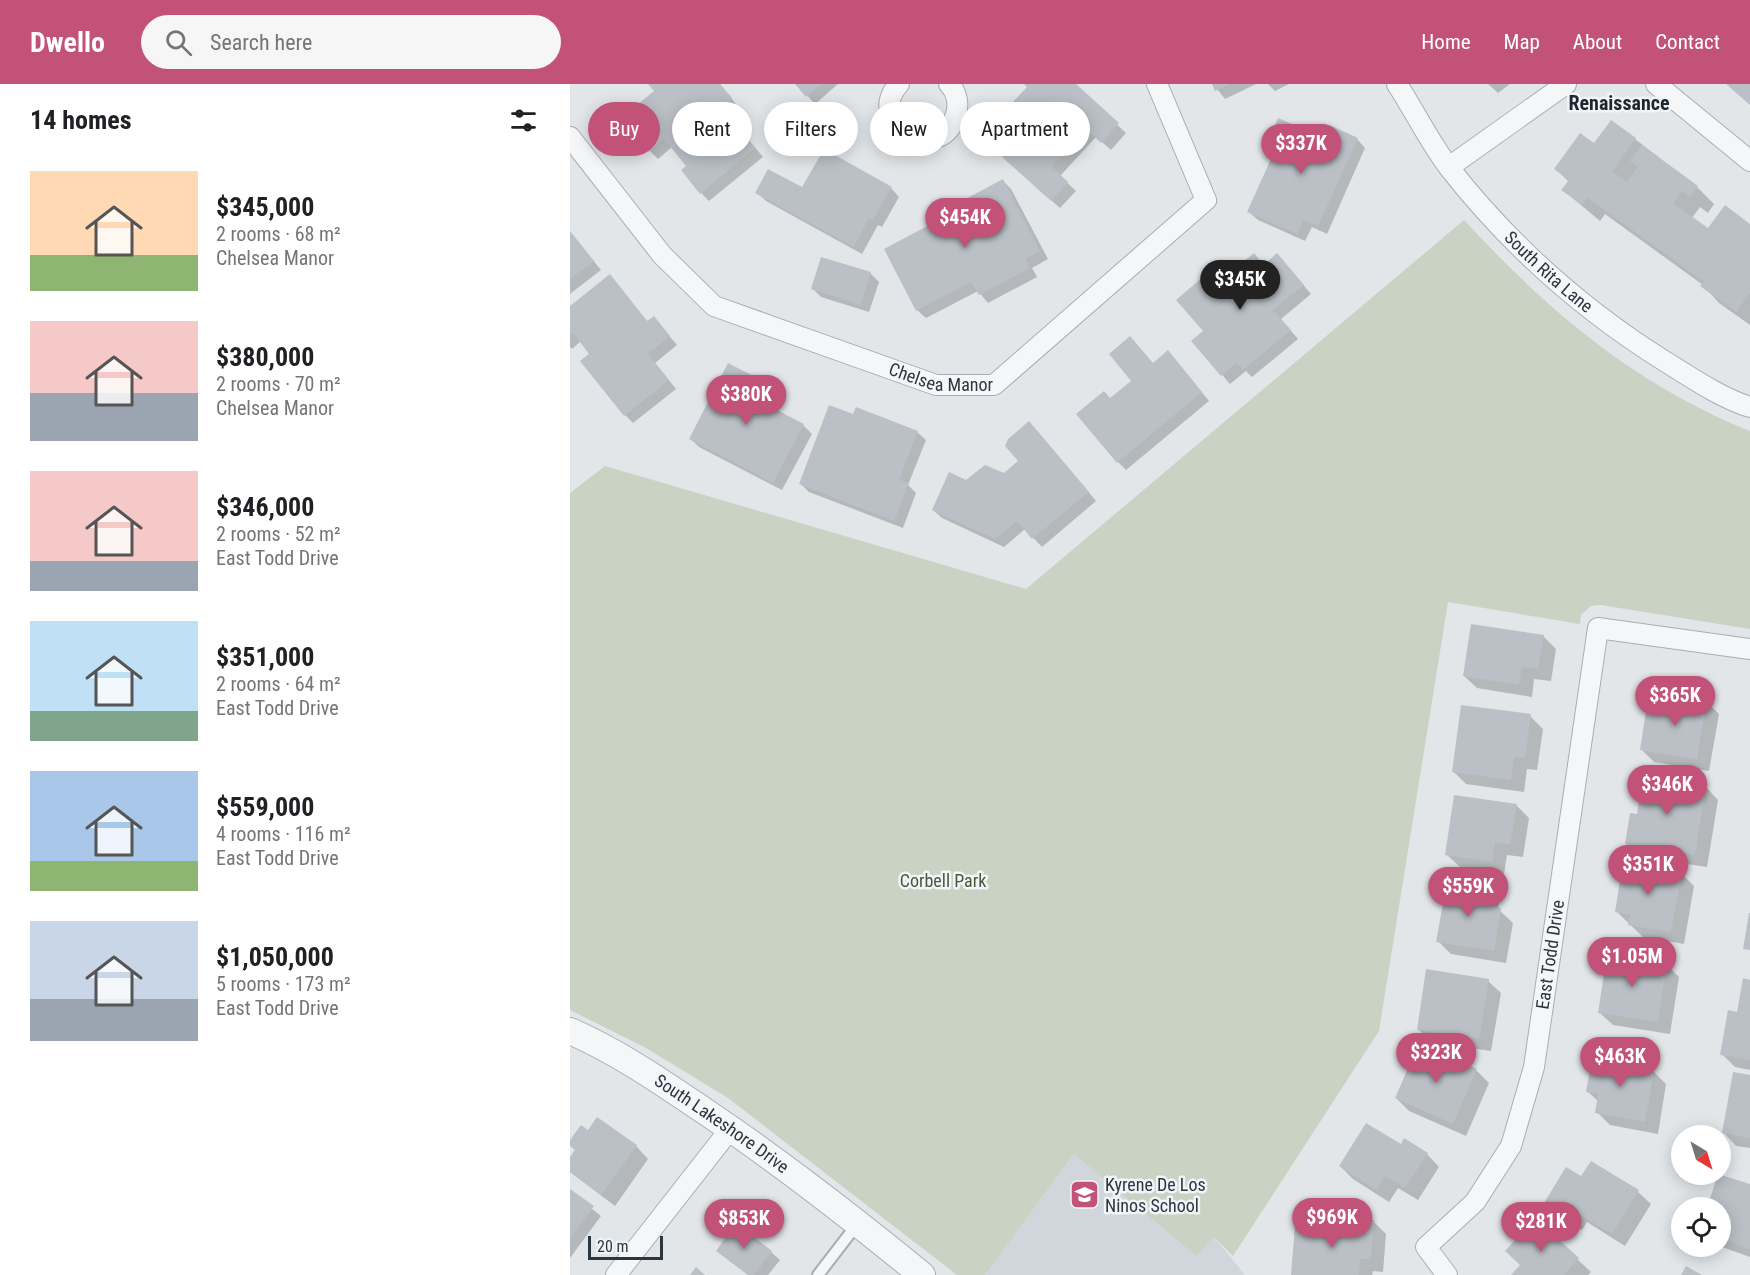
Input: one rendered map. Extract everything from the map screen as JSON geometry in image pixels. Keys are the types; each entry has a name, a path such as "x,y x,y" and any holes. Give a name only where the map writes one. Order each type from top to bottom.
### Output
{"street":[{"path":"899,84 891,98 893,120 899,129 918,140 940,136 955,120 957,98 950,84"},
{"name":"Chelsea Manor","path":"570,137 662,255 714,306 936,385 994,385 1206,200 1157,84"},
{"name":"South Rita Lane","path":"1397,84 1449,167 1500,227 1571,294 1614,328 1692,378 1750,407"},
{"path":"1449,167 1566,84"},
{"path":"1656,84 1750,161"},
{"name":"East Todd Drive","path":"1447,1275 1426,1247 1474,1202 1511,1146 1534,1067 1598,628 1750,649"},
{"name":"South Lakeshore Drive","path":"570,1031 601,1044 731,1128 858,1223 922,1275"},
{"path":"616,1275 731,1128"}],"lane":[{"path":"818,1275 858,1223"}],"shaded area":[{"name":"Kyrene De Los Ninos School","path":"1074,1154 1196,1256 1214,1237 1245,1275 985,1275"}],"green space":[{"name":"Corbell Park","path":"1464,220 1528,285 1595,342 1668,391 1750,431 1750,629 1601,605 1591,606 1581,615 1580,624 1448,602 1379,1031 1233,1256 1214,1237 1196,1256 1074,1154 985,1275 957,1275 728,1098 646,1048 570,1010 570,493 605,466 1026,589"}],"building":[{"path":"648,84 720,84 732,98 728,102 672,102 672,149 664,139 660,142 660,102 641,102 654,91"},
{"path":"795,84 821,84 806,97"},
{"path":"1024,84 1076,84 1119,123 1101,143 1090,133 1090,102 1013,102 1027,87"},
{"path":"1212,84 1230,84 1215,91"},
{"path":"1726,84 1750,84 1750,105"},
{"path":"1278,118 1324,138 1329,125 1358,138 1318,226 1303,220 1297,234 1247,212 1276,148 1267,144"},
{"path":"1611,120 1636,138 1612,171 1627,182 1638,167 1630,161 1642,145 1698,186 1690,197 1682,191 1673,203 1708,228 1725,205 1750,224 1750,293 1736,312 1700,286 1704,282 1588,198 1582,205 1561,190 1569,180 1554,169 1580,133 1594,143"},
{"path":"678,156 745,156 700,194 681,170 686,166"},
{"path":"820,156 837,156 892,187 873,220 869,218 854,247 755,193 768,169 802,187"},
{"path":"1062,156 1052,167 1068,182 1051,201 1002,157"},
{"path":"1003,179 1040,251 1025,259 1030,268 979,295 971,282 916,311 884,249 963,207 960,202"},
{"path":"570,231 594,261 570,279"},
{"path":"1254,253 1264,265 1277,253 1304,285 1273,310 1291,330 1243,370 1237,363 1221,376 1191,341 1203,331 1176,300 1211,270 1220,281"},
{"path":"821,257 871,272 861,305 811,289"},
{"path":"610,274 647,321 654,316 670,336 648,354 669,380 624,416 580,361 589,354 573,333 570,335 570,306"},
{"path":"1130,336 1153,363 1168,350 1202,392 1117,463 1076,414 1104,391 1110,398 1131,381 1109,354"},
{"path":"728,363 763,381 754,398 804,424 773,483 689,439"},
{"path":"829,405 853,414 856,407 918,431 899,480 909,483 894,521 799,484"},
{"path":"1029,421 1089,492 1032,539 1017,521 995,539 932,510 949,472 966,480 985,465 1004,473 1018,461 1005,446 1008,439"},
{"path":"1471,624 1544,635 1538,669 1522,667 1519,685 1463,676"},
{"path":"1665,692 1707,699 1697,759 1640,750 1646,711 1662,713"},
{"path":"1461,705 1531,714 1525,758 1514,757 1511,780 1452,772"},
{"path":"1643,775 1706,785 1695,855 1625,844 1630,813 1637,814"},
{"path":"1454,795 1517,804 1510,845 1495,842 1492,862 1445,855"},
{"path":"1623,862 1682,872 1671,932 1628,925 1630,915 1615,912"},
{"path":"1447,881 1487,888 1484,905 1501,908 1494,951 1436,942"},
{"path":"1750,913 1750,950 1743,949"},
{"path":"1607,954 1667,963 1658,1022 1598,1013"},
{"path":"1426,969 1489,979 1479,1039 1417,1030"},
{"path":"1743,978 1750,980 1750,1060 1720,1055 1728,1010 1737,1012"},
{"path":"1419,1043 1477,1069 1453,1124 1395,1098"},
{"path":"1593,1052 1622,1057 1621,1064 1654,1070 1645,1122 1595,1113 1598,1094 1586,1092"},
{"path":"1733,1072 1750,1075 1750,1138 1731,1135 1731,1125 1723,1125"},
{"path":"597,1117 637,1145 601,1195 570,1172 570,1157 575,1150 570,1146 570,1140 581,1125 588,1130"},
{"path":"1366,1123 1401,1144 1404,1138 1428,1153 1405,1188 1385,1176 1376,1190 1339,1166"},
{"path":"1591,1161 1639,1190 1612,1234 1574,1211 1569,1218 1544,1203 1566,1167 1581,1176"},
{"path":"1731,1178 1750,1184 1750,1249 1731,1243 1731,1197 1711,1197 1714,1185 1731,1185"},
{"path":"570,1189 594,1206 570,1238"},
{"path":"1346,1218 1374,1220 1371,1259 1360,1259 1359,1275 1291,1275 1295,1225 1344,1229"},
{"path":"1535,1218 1579,1258 1564,1275 1511,1275 1520,1265 1505,1251"},
{"path":"736,1223 772,1251 754,1275 748,1275 716,1251"},
{"path":"1686,1266 1702,1275 1681,1275"},
{"path":"696,1267 705,1275 690,1275"}],"place":[{"name":"Kyrene De Los Ninos School","path":"1084,1195"}],"district":[{"name":"Renaissance","path":"1619,103"}]}
